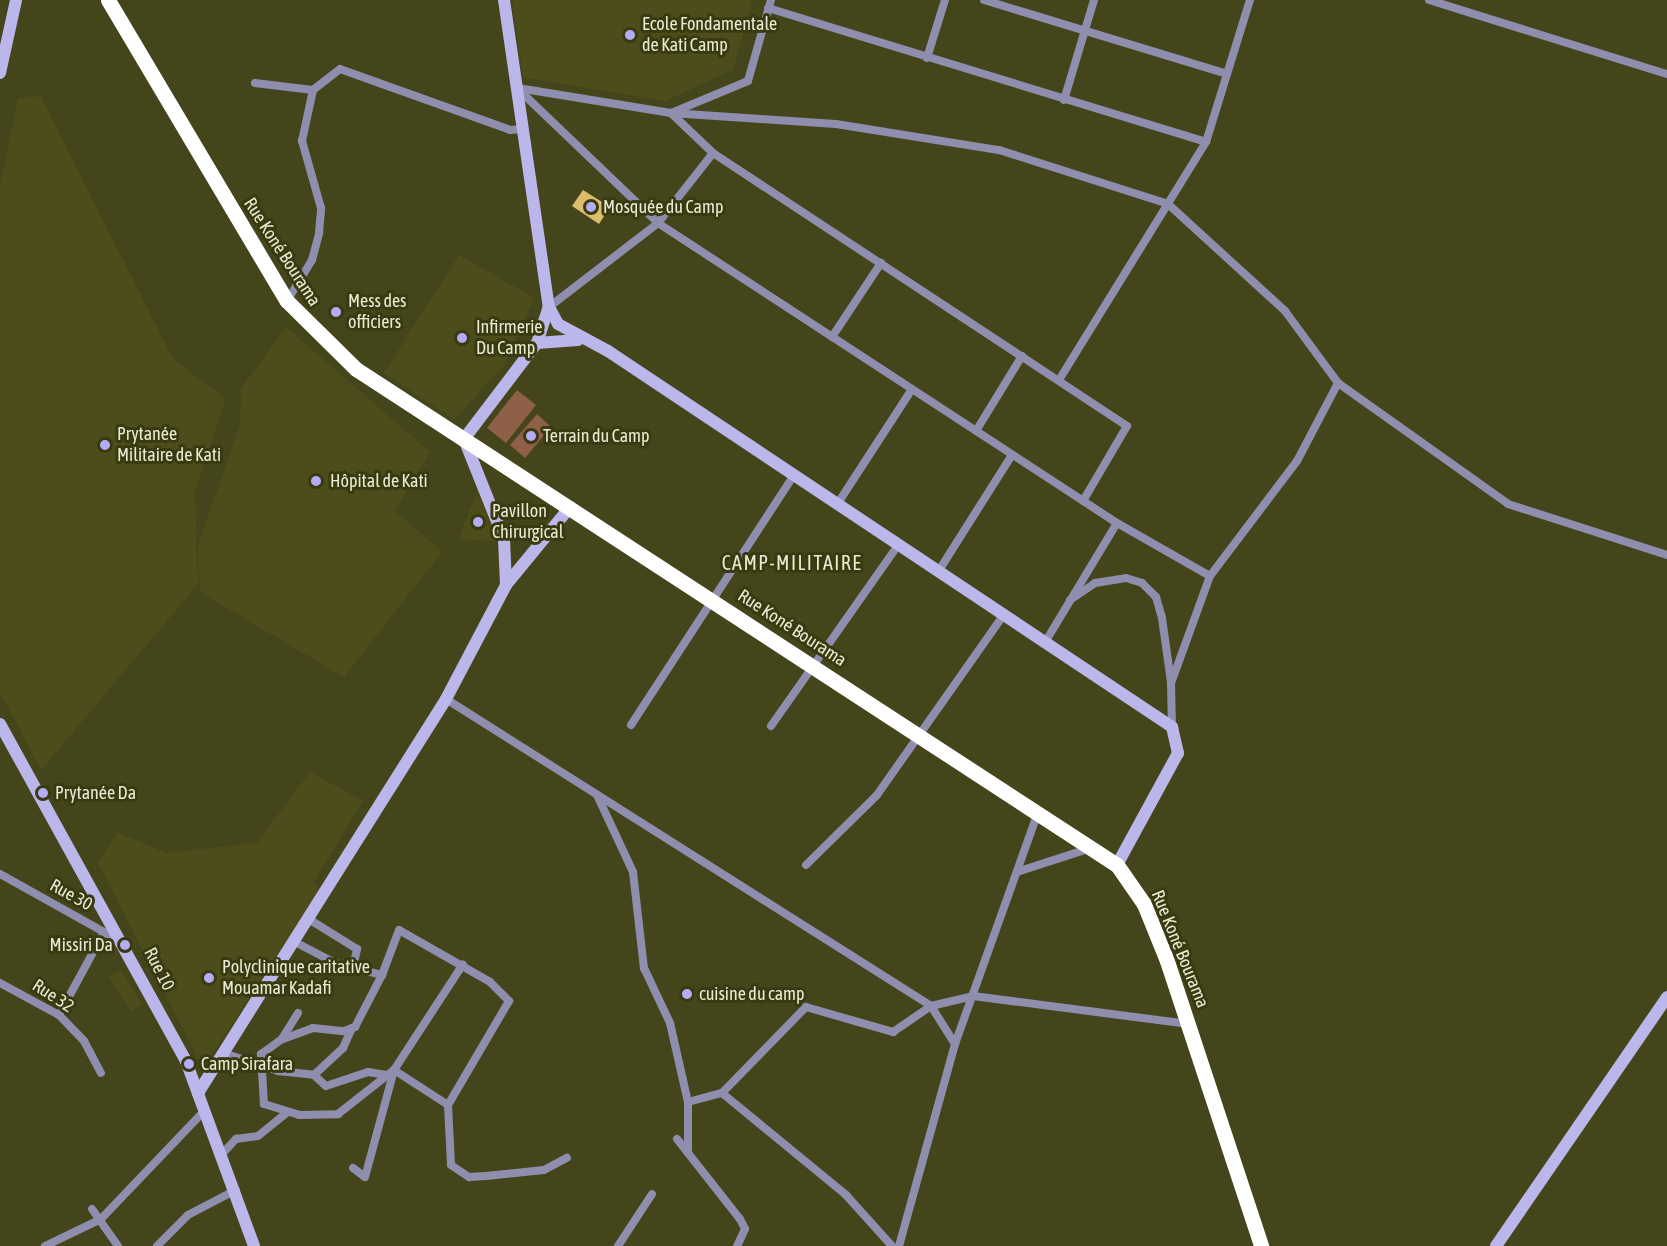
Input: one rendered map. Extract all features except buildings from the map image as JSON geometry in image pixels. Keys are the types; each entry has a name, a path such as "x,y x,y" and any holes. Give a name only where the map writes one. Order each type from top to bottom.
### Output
{"highway":[{"name":"Rue Koné Bourama","path":"108,0 287,301 356,369 920,733 1117,865 1144,904 1189,1024 1261,1246"}],"street":[{"path":"0,73 16,0"},
{"path":"504,0 549,307 558,324 582,340 608,351 899,544 1044,644 1172,727"},
{"path":"927,58 945,0"},
{"path":"984,0 1227,74"},
{"path":"1064,100 1094,0"},
{"path":"1059,380 1206,142 1250,0"},
{"path":"1429,0 1667,74"},
{"path":"671,113 748,81 769,4 927,58 1206,142"},
{"path":"287,301 312,260 319,233 321,208 302,141 313,90 340,69 510,130 524,129"},
{"path":"255,83 313,90"},
{"path":"518,88 671,113 836,124 999,150 1168,204 1285,311 1338,382 1508,504 1667,555"},
{"path":"518,88 658,223 1117,523 1210,576"},
{"path":"671,113 713,153 1127,426 1083,501"},
{"path":"506,585 507,559 489,491 464,439 537,343 549,307 658,223 713,153"},
{"path":"832,337 881,263"},
{"path":"537,343 582,340"},
{"path":"976,431 1022,356"},
{"path":"1171,683 1210,576 1297,461 1338,382"},
{"path":"840,500 912,389"},
{"path":"938,572 1012,455"},
{"path":"631,725 794,475"},
{"path":"198,1093 446,699 506,585 570,507"},
{"path":"1044,644 1117,523"},
{"path":"771,726 899,544"},
{"path":"507,559 525,560"},
{"path":"1070,600 1095,583 1126,578 1142,583 1156,597 1162,618 1171,683 1172,727 1178,753 1117,865"},
{"path":"806,865 877,795 1003,616"},
{"path":"446,699 931,1006 956,1044"},
{"name":"Rue 10","path":"0,724 126,945 198,1093 236,1190 254,1246"},
{"path":"597,795 633,872 644,968 670,1023 688,1102 688,1153"},
{"path":"899,1246 956,1044 1038,811"},
{"path":"1017,872 1093,848"},
{"name":"Rue 30","path":"0,874 126,945"},
{"path":"307,918 357,949 352,968"},
{"path":"314,1075 343,1048 382,975 399,930 463,964 509,1001 448,1105 447,1154 451,1165 470,1177 544,1170 567,1158"},
{"path":"59,1015 104,932"},
{"path":"292,941 352,968 382,975"},
{"path":"352,1028 313,1028 282,1039 261,1054 264,1066 264,1104 288,1112 338,1114 391,1073 463,964"},
{"name":"Rue 32","path":"0,983 59,1015 84,1041 101,1073"},
{"path":"688,1102 722,1093 806,1007 893,1032 931,1006 973,996 1189,1024"},
{"path":"1496,1246 1667,997"},
{"path":"282,1039 298,1013"},
{"path":"223,1053 264,1066 314,1075 326,1086 368,1072 391,1073 448,1105"},
{"path":"353,1168 364,1177 391,1073"},
{"path":"722,1093 838,1189 892,1246"},
{"path":"45,1246 101,1219 205,1110"},
{"path":"222,1154 236,1139 258,1136 288,1112"},
{"path":"677,1139 740,1219 745,1229 737,1246"},
{"path":"157,1246 188,1215 236,1190"},
{"path":"618,1246 652,1194"},
{"path":"92,1209 118,1246"}],"shaded area":[{"name":"Ecole Fondamentale de Kati Camp","path":"512,0 752,0 733,70 665,101 523,77"},
{"name":"Prytanée Militaire de Kati","path":"41,96 173,359 226,399 195,491 198,584 41,770 0,692 0,187 18,99"},
{"name":"Infirmerie Du Camp","path":"459,255 534,298 504,365 454,420 384,373"},
{"name":"Hôpital de Kati","path":"286,327 430,452 395,511 442,552 344,677 200,592 198,545 240,426 241,389"},
{"path":"517,390 536,405 506,443 487,428"},
{"name":"Terrain du Camp","path":"537,414 551,427 525,458 510,445"},
{"name":"Pavillon Chirurgical","path":"477,493 493,530 493,541 458,539"},
{"name":"Polyclinique caritative Mouamar Kadafi","path":"310,772 363,801 313,883 320,889 203,1068 98,863 118,833 166,853 257,843"},
{"path":"121,970 142,1004 131,1011 109,977"}],"place":[{"name":"Ecole Fondamentale de Kati Camp","path":"630,35"},
{"name":"Mosquée du Camp","path":"591,207"},
{"name":"Mess des officiers","path":"336,312"},
{"name":"Infirmerie Du Camp","path":"462,338"},
{"name":"Terrain du Camp","path":"531,436"},
{"name":"Prytanée Militaire de Kati","path":"105,445"},
{"name":"Hôpital de Kati","path":"316,481"},
{"name":"Pavillon Chirurgical","path":"478,522"},
{"name":"Prytanée Da","path":"43,793"},
{"name":"Missiri Da","path":"125,945"},
{"name":"Polyclinique caritative Mouamar Kadafi","path":"209,978"},
{"name":"cuisine du camp","path":"687,994"},
{"name":"Camp Sirafara","path":"189,1064"}],"district":[{"name":"CAMP-MILITAIRE","path":"792,562"}]}
